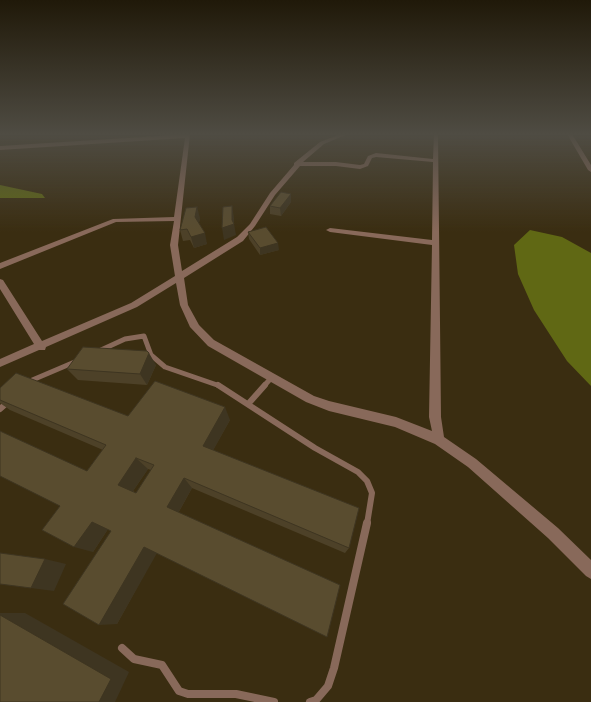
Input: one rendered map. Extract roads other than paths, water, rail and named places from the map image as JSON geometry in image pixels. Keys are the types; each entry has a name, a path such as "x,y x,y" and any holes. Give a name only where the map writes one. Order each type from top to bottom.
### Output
{"street":[{"path":"184,167 174,245 179,278 184,305 195,326 211,343 323,404 396,422 439,440 472,463 553,533 591,571"},
{"path":"0,363 41,347 134,305 240,239 253,225 268,199 294,167"},
{"path":"435,167 435,417 439,440"},
{"path":"0,266 115,220 177,218"},
{"path":"330,230 436,243"},
{"path":"0,282 41,347"}],"lane":[{"path":"90,355 125,340 144,336 151,355 165,367 219,385 315,448 358,472 367,481 372,493 371,506 334,668 328,686 316,700 310,702"},
{"path":"24,386 29,382 82,359"},
{"path":"249,403 272,377"},
{"path":"0,409 12,397"},
{"path":"122,648 134,659 162,665 180,691 188,694 236,694 274,702"}]}
